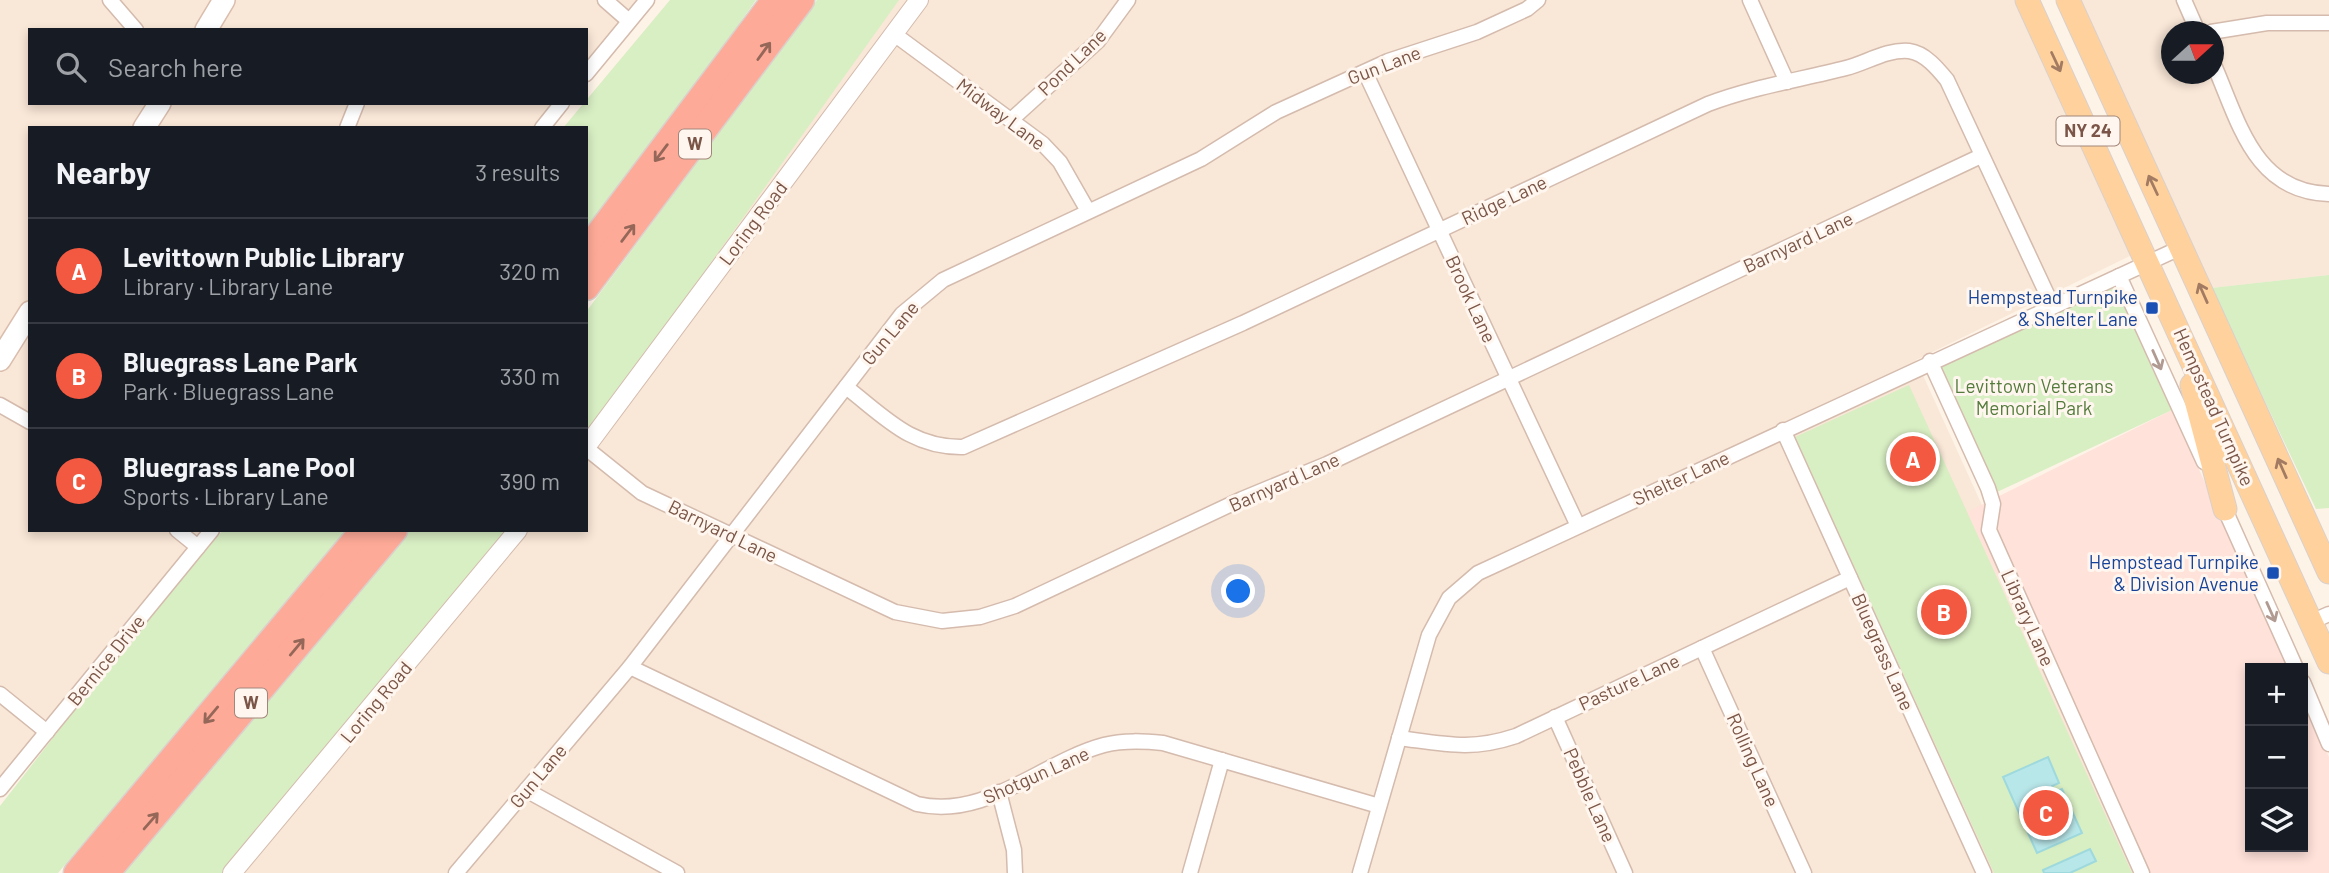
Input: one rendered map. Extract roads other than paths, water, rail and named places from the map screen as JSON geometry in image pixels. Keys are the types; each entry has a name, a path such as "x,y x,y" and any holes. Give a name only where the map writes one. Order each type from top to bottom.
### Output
{"highway":[{"name":"W","path":"588,248 775,0"},
{"name":"W","path":"588,284 801,0"},
{"name":"W","path":"77,873 362,532"},
{"name":"W","path":"106,873 392,532"}],"main road":[{"path":"206,28 224,0"},
{"name":"Hempstead Turnpike","path":"2028,0 2175,321 2319,623 2329,662"},
{"name":"Hempstead Turnpike","path":"2068,0 2329,572"},
{"path":"145,126 159,105"},
{"path":"0,360 28,315"},
{"path":"2175,321 2225,509"},
{"path":"2319,623 2329,682"}],"street":[{"path":"110,0 134,28"},
{"path":"605,0 629,22"},
{"path":"588,72 647,0"},
{"name":"Loring Road","path":"588,444 919,0"},
{"name":"Pond Lane","path":"1012,120 1098,41 1128,0"},
{"name":"Gun Lane","path":"456,873 630,667 902,314 923,293 954,274 1202,159 1276,112 1388,61 1478,32 1527,9 1538,0"},
{"path":"1750,0 1787,82"},
{"path":"2184,0 2193,21"},
{"path":"2224,30 2267,23 2329,23"},
{"name":"Midway Lane","path":"894,34 1043,144 1060,162 1088,211"},
{"name":"Ridge Lane","path":"846,387 916,440 938,447 963,447 1242,323 1708,104 1745,90 1848,67 1893,52 1919,54 1947,80 2052,305"},
{"name":"Brook Lane","path":"1365,72 1578,526"},
{"path":"2223,84 2253,152 2264,168 2294,188 2329,194"},
{"path":"348,126 356,105"},
{"path":"544,126 560,105"},
{"name":"Barnyard Lane","path":"588,449 642,492 895,612 942,621 980,617 1027,600 1982,156"},
{"name":"Shelter Lane","path":"1360,873 1429,635 1449,598 1478,573 1930,361 2182,247"},
{"name":"Hempstead Turnpike","path":"2119,276 2294,663"},
{"name":"Library Lane","path":"1930,361 1988,488 1993,504 1989,530 2142,873"},
{"path":"0,405 28,421"},
{"name":"Bluegrass Lane","path":"1783,430 1984,873"},
{"path":"179,532 198,547"},
{"name":"Bernice Drive","path":"0,789 210,532"},
{"name":"Loring Road","path":"232,873 516,532"},
{"name":"Pasture Lane","path":"1399,738 1470,747 1486,746 1555,718 1850,578"},
{"name":"Rolling Lane","path":"1702,648 1804,873"},
{"name":"Shotgun Lane","path":"630,667 918,803 937,808 963,807 1082,754 1123,741 1163,743 1379,806"},
{"path":"0,694 47,732"},
{"path":"2308,694 2329,744"},
{"name":"Pebble Lane","path":"1555,718 1625,873"},
{"path":"1190,873 1222,760"},
{"path":"526,790 677,873"},
{"path":"999,792 1014,850 1015,873"}],"water":[{"path":"2048,757 2059,783 2052,786 2054,792 2062,789 2082,833 2037,853 2003,777"},
{"path":"2090,849 2096,861 2070,873 2044,873 2043,870"}],"place":[{"name":"Hempstead Turnpike & Shelter Lane","path":"2152,308"},
{"name":"Levittown Public Library","path":"1913,459"},
{"name":"Hempstead Turnpike & Division Avenue","path":"2273,573"},
{"name":"Bluegrass Lane Park","path":"1944,612"},
{"name":"Bluegrass Lane Pool","path":"2046,813"}],"park label":[{"name":"Levittown Veterans Memorial Park","path":"2034,397"}]}
